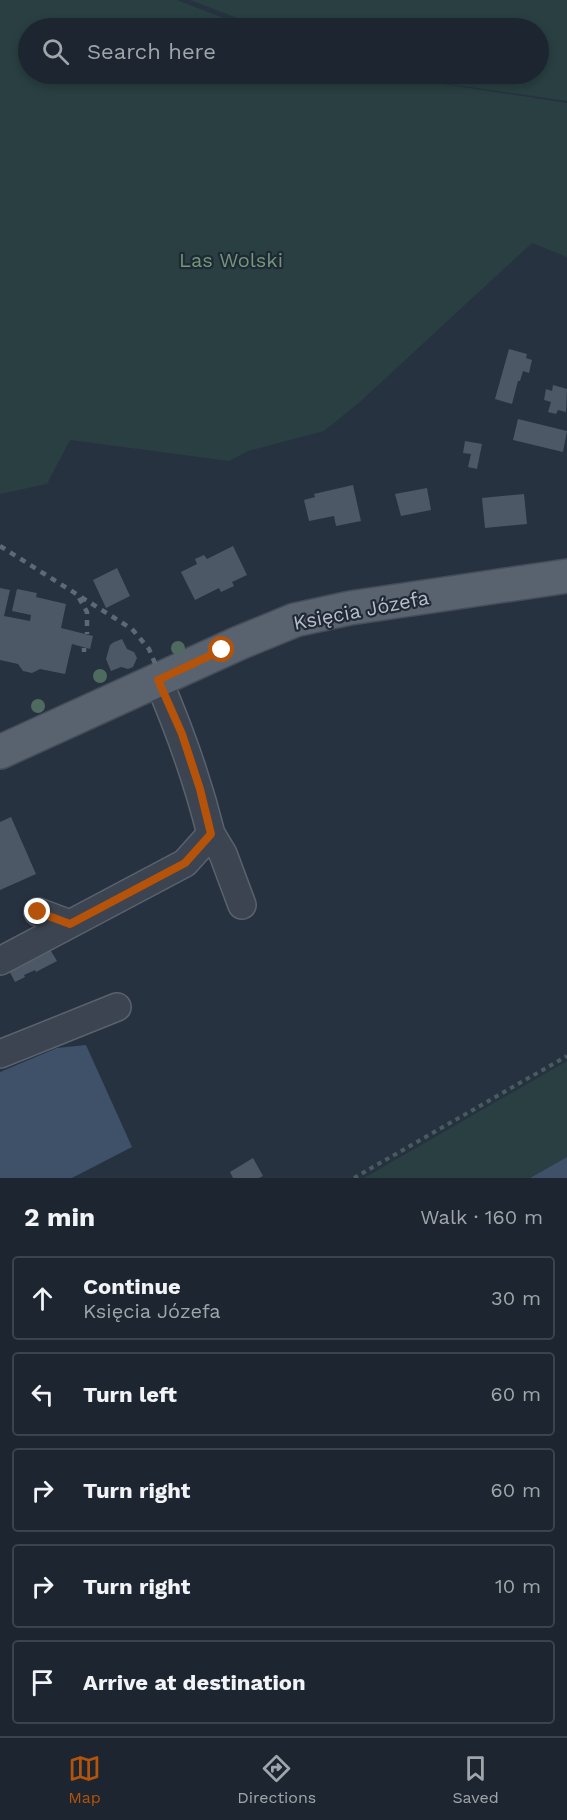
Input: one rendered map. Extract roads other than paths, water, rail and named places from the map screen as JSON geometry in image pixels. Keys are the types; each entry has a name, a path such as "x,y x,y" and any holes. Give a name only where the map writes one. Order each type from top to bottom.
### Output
{"main road":[{"name":"Księcia Józefa","path":"0,752 239,643 305,617 350,608 567,576"}],"lane":[{"path":"158,680 182,734 200,789 211,834 223,854 242,905"},
{"path":"0,961 185,863 211,834"},
{"path":"38,912 70,924"},
{"path":"0,1054 105,1012 70,1043"}],"water":[{"path":"86,1045 132,1147 72,1178 0,1178 0,1072 57,1048"},
{"path":"567,1157 567,1178 530,1178"}],"railway":[{"path":"0,546 132,629 149,649 157,668"},
{"path":"79,598 87,612 87,634"}],"park label":[{"name":"Las Wolski","path":"231,260"}]}
